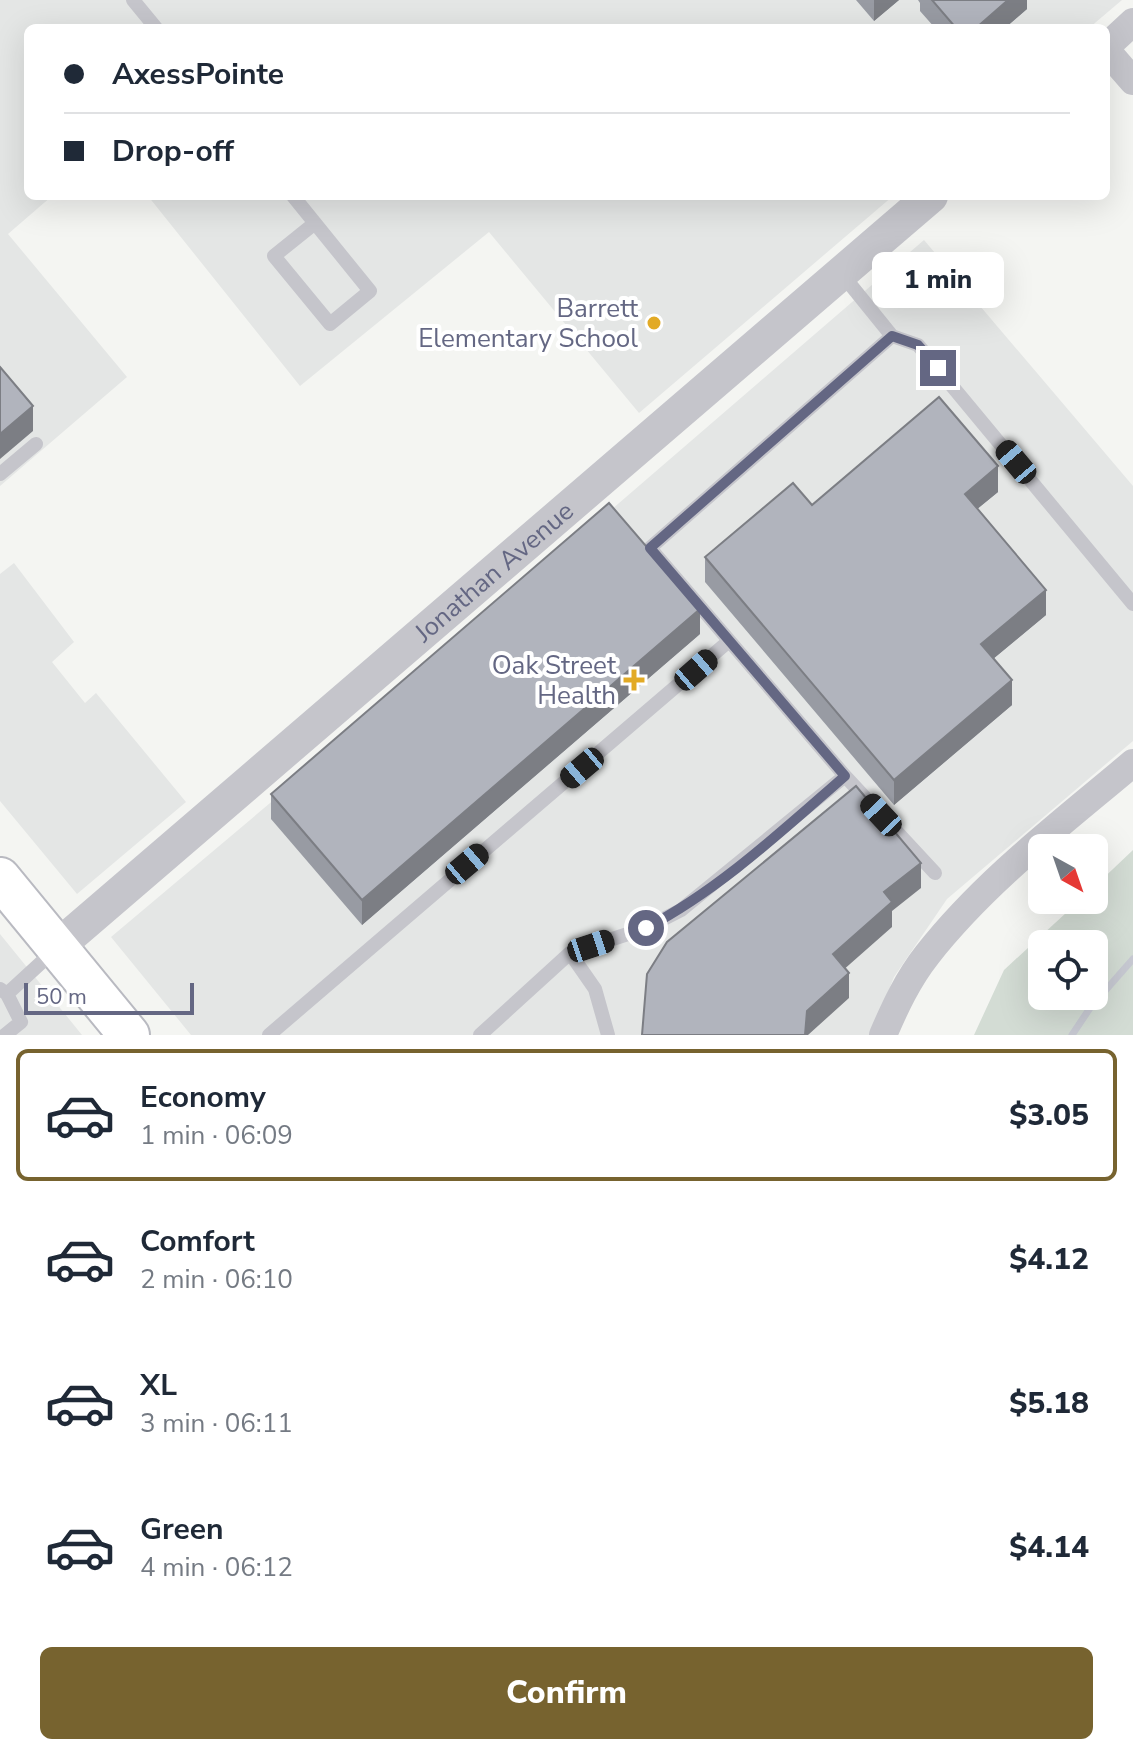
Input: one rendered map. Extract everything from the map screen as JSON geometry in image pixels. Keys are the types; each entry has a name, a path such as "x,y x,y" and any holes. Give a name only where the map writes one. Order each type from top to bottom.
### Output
{"main road":[{"path":"0,878 129,1035"}],"street":[{"path":"1110,44 1133,22"},
{"path":"1110,53 1133,81"},
{"name":"Jonathan Avenue","path":"57,947 926,200"},
{"path":"883,1035 899,999 925,957 966,908 1133,763"}],"lane":[{"path":"133,0 153,24"},
{"path":"296,200 315,223 370,291 330,324 274,256 315,223"},
{"path":"840,273 892,336 918,345 1133,604"},
{"path":"892,336 650,548 845,776 935,873"},
{"path":"0,474 36,444"},
{"path":"269,1035 729,641"},
{"path":"480,1035 570,953 646,928 681,910 845,776"},
{"path":"5,1035 21,1022 3,992 57,947"},
{"path":"570,953 595,989 608,1035"}],"shaded area":[{"path":"0,0 1122,0 1094,24 24,24 24,200 47,200 8,234 127,377 0,486"},
{"path":"151,200 888,200 639,413 489,232 300,386"},
{"path":"924,240 1133,486 1133,741 947,899 894,977 871,1035 191,1035 111,937 320,761"},
{"path":"14,563 74,642 52,662 85,703 96,693 186,802 77,894 0,801 0,574"},
{"path":"1133,850 1133,1035 974,1035 1004,970 1028,948 1028,1010 1108,1010 1108,930 1047,930 1065,914 1108,914 1108,874"},
{"path":"0,934 82,1035 0,1035"}],"building":[{"path":"932,0 1008,0 981,24 953,24"},
{"path":"0,367 33,406 0,434"},
{"path":"939,397 998,466 965,494 1046,590 981,644 1012,680 894,780 705,557 793,483 812,505"},
{"path":"609,503 700,609 362,900 271,794"},
{"path":"856,786 921,863 884,892 892,902 833,954 849,973 807,1011 805,1035 642,1035 647,974 667,942"}],"waterway":[{"path":"1072,1035 1090,1008 1133,959"}],"place":[{"name":"Barrett Elementary School","path":"654,323"},
{"name":"Oak Street Health","path":"634,680"}],"route":[{"path":"646,928 681,910 845,776 650,548 892,336 918,345 938,368"}]}
